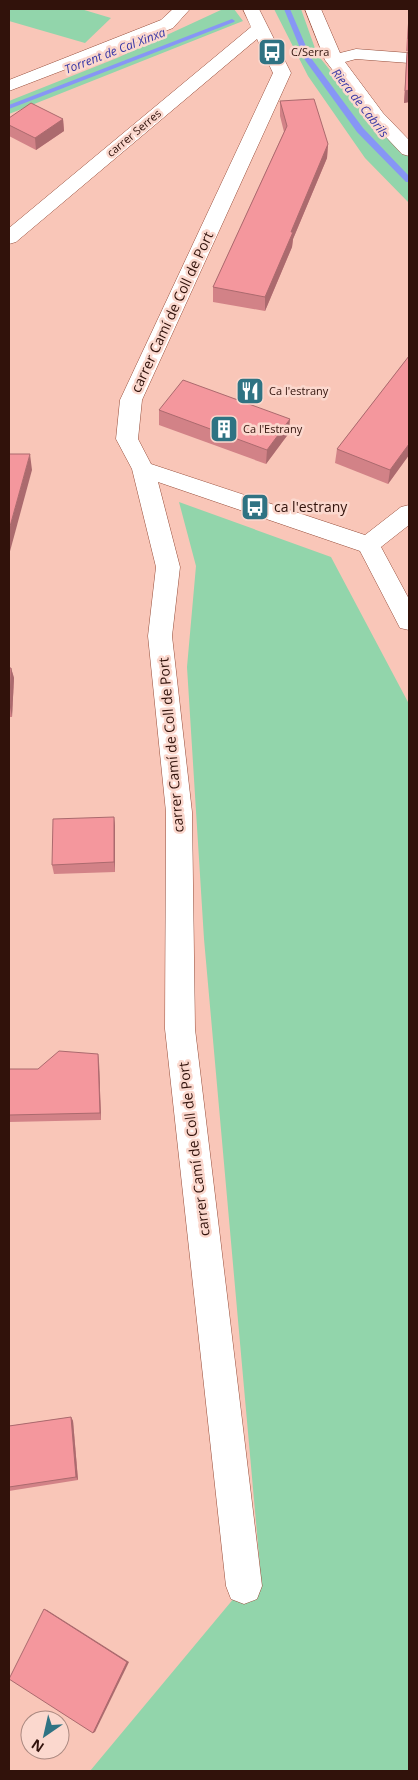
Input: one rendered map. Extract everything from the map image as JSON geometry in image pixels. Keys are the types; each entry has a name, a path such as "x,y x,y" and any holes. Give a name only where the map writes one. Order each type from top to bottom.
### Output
{"street":[{"path":"9,86 166,24 182,9"},
{"name":"carrer Camí de Coll de Port","path":"244,1586 180,1029 179,812 160,636 168,567 143,469 127,439 131,400 282,73 250,9"},
{"path":"313,9 334,60 377,117 409,150"},
{"name":"carrer Serres","path":"9,238 260,29"},
{"path":"334,60 356,54 409,58"},
{"path":"143,469 368,545 409,621"},
{"path":"368,545 409,513"}],"green space":[{"path":"9,9 81,9 111,18 85,43 9,21"},
{"path":"223,9 234,9 243,21 9,114 9,101 117,58"},
{"path":"274,9 301,9 317,54 354,100 409,156 409,203 365,158 308,76"},
{"path":"179,502 331,557 409,704 409,1771 90,1771 260,1567 204,939 187,667 196,566"}],"building":[{"path":"409,52 409,90 405,91 407,53"},
{"path":"314,99 328,144 265,297 213,287 287,126 280,101"},
{"path":"31,103 63,119 35,138 9,125 9,118"},
{"path":"409,356 409,444 390,470 337,449"},
{"path":"183,380 290,419 267,450 159,410"},
{"path":"9,454 30,454 9,530"},
{"path":"9,668 11,668 10,707 9,707"},
{"path":"114,817 114,862 52,865 53,819"},
{"path":"59,1051 98,1054 100,1113 9,1115 9,1069 38,1069"},
{"path":"71,1417 76,1477 9,1487 9,1426"},
{"path":"44,1609 127,1662 93,1733 70,1718 70,1710 57,1710 9,1679"}],"waterway":[{"name":"Riera de Cabrils","path":"287,9 308,58 360,130 409,180"},
{"name":"Torrent de Cal Xinxa","path":"9,107 232,21"}],"place":[{"name":"C/Serra","path":"272,52"},
{"name":"Ca l'estrany","path":"250,391"},
{"name":"Ca l'Estrany","path":"224,429"},
{"name":"ca l'estrany","path":"255,507"}]}
